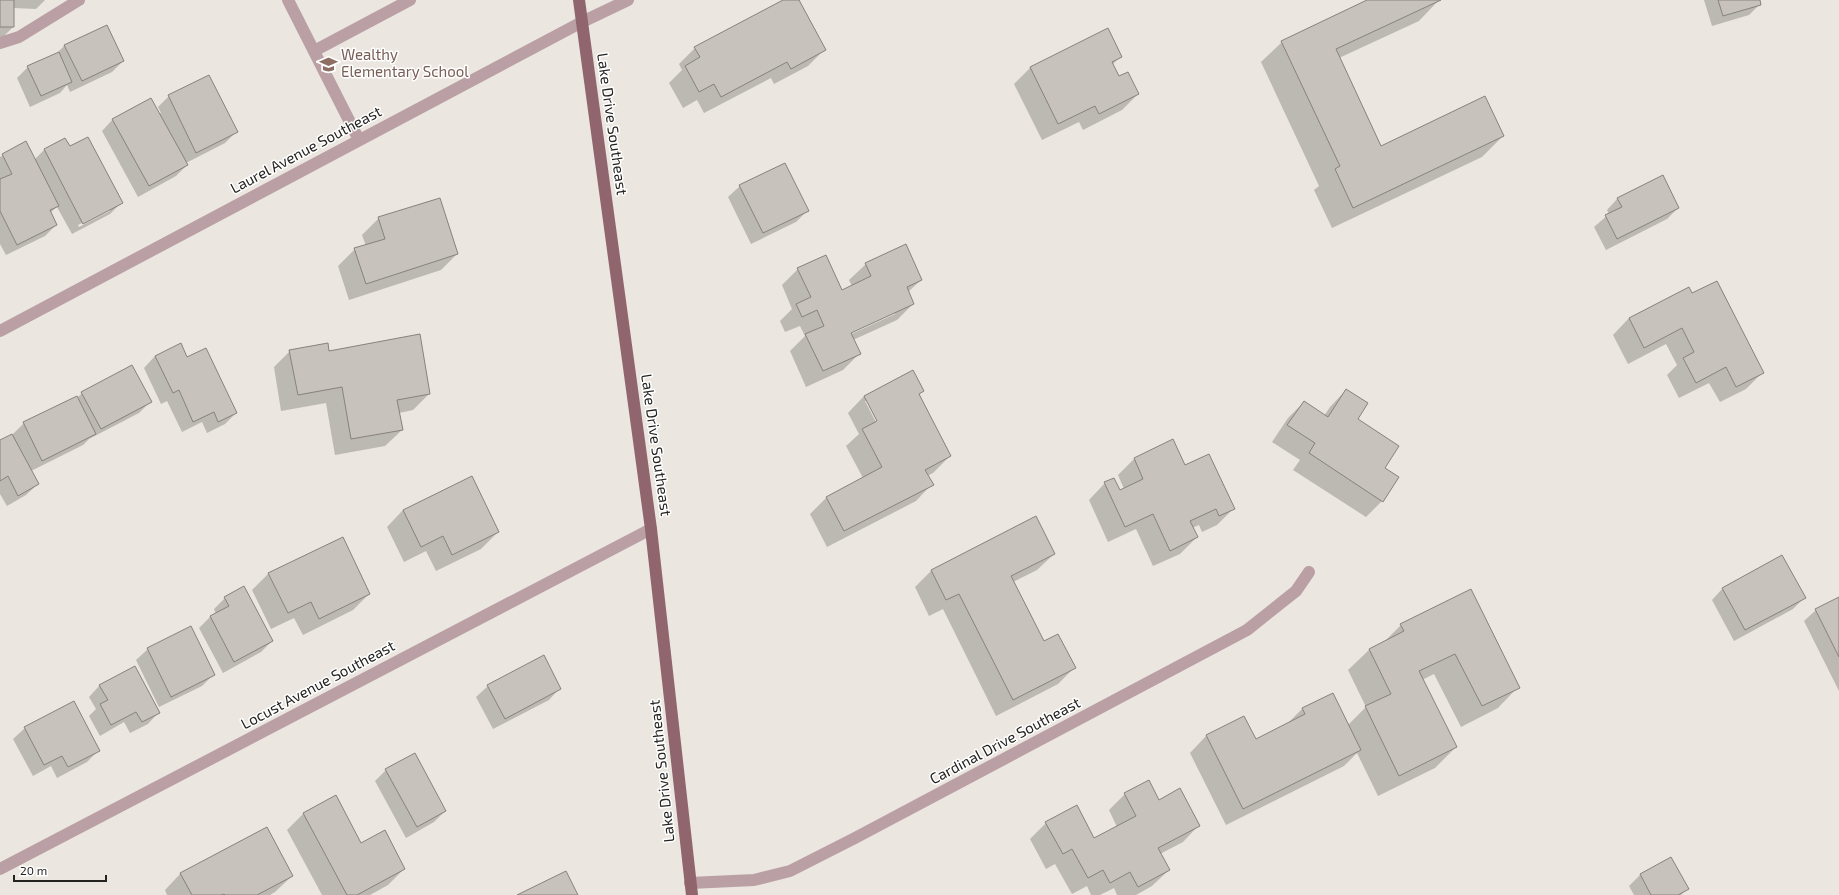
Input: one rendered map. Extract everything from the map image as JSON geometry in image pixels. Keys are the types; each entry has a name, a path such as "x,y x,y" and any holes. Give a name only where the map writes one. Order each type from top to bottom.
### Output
{"main road":[{"name":"Lake Drive Southeast","path":"579,0 651,529 691,889"}],"street":[{"path":"0,43 19,37 79,0"},
{"path":"288,0 359,140"},
{"path":"314,51 410,0"},
{"name":"Laurel Avenue Southeast","path":"0,330 582,22 628,0"},
{"name":"Locust Avenue Southeast","path":"0,869 651,529"},
{"name":"Cardinal Drive Southeast","path":"691,889 754,880 790,871 849,841 1246,630 1296,591 1309,572"}],"building":[{"path":"0,0 14,0 14,27 0,27"},
{"path":"783,0 799,0 826,50 791,69 787,62 721,97 714,84 699,92 685,66 700,57 694,47"},
{"path":"1367,0 1441,0 1336,49 1381,146 1485,96 1504,136 1353,208 1335,169 1340,166 1281,41"},
{"path":"1718,0 1760,0 1761,5 1723,16"},
{"path":"107,25 124,61 82,81 64,45"},
{"path":"1108,28 1122,57 1112,62 1119,76 1128,72 1139,94 1099,114 1095,106 1058,124 1030,67"},
{"path":"59,52 72,82 41,96 27,66"},
{"path":"209,75 238,132 196,153 168,95"},
{"path":"151,98 188,165 149,186 112,119"},
{"path":"88,137 123,203 83,224 44,149 65,138 70,146"},
{"path":"26,141 59,206 50,210 57,225 17,245 0,211 0,179 12,174 2,154"},
{"path":"785,163 809,211 763,233 739,185"},
{"path":"1663,175 1679,208 1617,239 1605,215 1622,207 1617,198"},
{"path":"440,198 458,254 366,284 354,248 385,239 378,217"},
{"path":"906,244 922,280 907,287 914,304 851,333 861,354 823,371 805,334 824,326 817,310 802,317 796,304 811,297 797,268 826,255 842,290 871,276 865,263"},
{"path":"1717,281 1764,373 1736,387 1726,367 1696,383 1683,358 1694,352 1682,328 1644,348 1629,318 1689,287 1692,293"},
{"path":"420,334 430,394 397,400 403,430 351,439 342,387 298,395 289,350 328,343 329,351"},
{"path":"181,343 187,357 206,348 237,413 218,422 214,412 193,422 179,390 173,393 155,356"},
{"path":"132,365 152,402 101,429 81,392"},
{"path":"913,370 924,391 919,394 951,456 925,470 934,485 844,531 826,497 882,467 862,429 877,421 864,396"},
{"path":"1346,389 1368,403 1358,419 1399,446 1385,468 1399,477 1383,502 1309,453 1315,443 1287,425 1304,401 1328,417"},
{"path":"77,396 96,434 42,461 23,422"},
{"path":"12,434 39,484 18,496 8,476 0,481 0,440"},
{"path":"1173,439 1185,465 1209,454 1235,509 1219,516 1216,509 1190,521 1198,537 1170,551 1153,514 1125,527 1104,482 1114,478 1120,490 1143,479 1134,458"},
{"path":"472,476 499,532 452,555 443,536 421,547 403,510"},
{"path":"1036,516 1055,554 1011,576 1044,641 1058,634 1076,668 1013,700 959,594 946,600 931,570"},
{"path":"343,537 370,594 319,619 311,602 288,613 268,573"},
{"path":"1782,555 1806,598 1745,630 1722,588"},
{"path":"244,586 273,641 234,662 210,616 229,606 224,597"},
{"path":"1471,589 1520,688 1482,706 1455,654 1419,671 1457,747 1399,776 1365,706 1391,694 1369,649 1404,631 1400,624"},
{"path":"1839,597 1839,657 1815,609"},
{"path":"191,626 215,675 171,697 147,648"},
{"path":"544,655 561,689 505,719 487,685"},
{"path":"135,666 160,713 142,722 136,712 111,725 100,704 108,700 99,685"},
{"path":"1333,693 1361,750 1243,809 1206,735 1244,716 1256,739 1305,714 1302,708"},
{"path":"74,701 100,751 68,767 62,756 44,765 24,727"},
{"path":"415,753 446,811 417,827 385,769"},
{"path":"1149,780 1159,800 1180,788 1200,826 1158,848 1170,870 1138,887 1130,872 1110,883 1103,870 1088,878 1072,849 1063,854 1045,822 1077,805 1094,838 1136,816 1124,793"},
{"path":"336,795 361,843 385,830 405,869 357,895 347,895 303,813"},
{"path":"267,827 293,876 257,895 192,895 180,873"},
{"path":"1671,857 1689,889 1678,895 1651,895 1640,874"},
{"path":"566,871 578,895 517,895"}],"place":[{"name":"Wealthy Elementary School","path":"328,64"}]}
